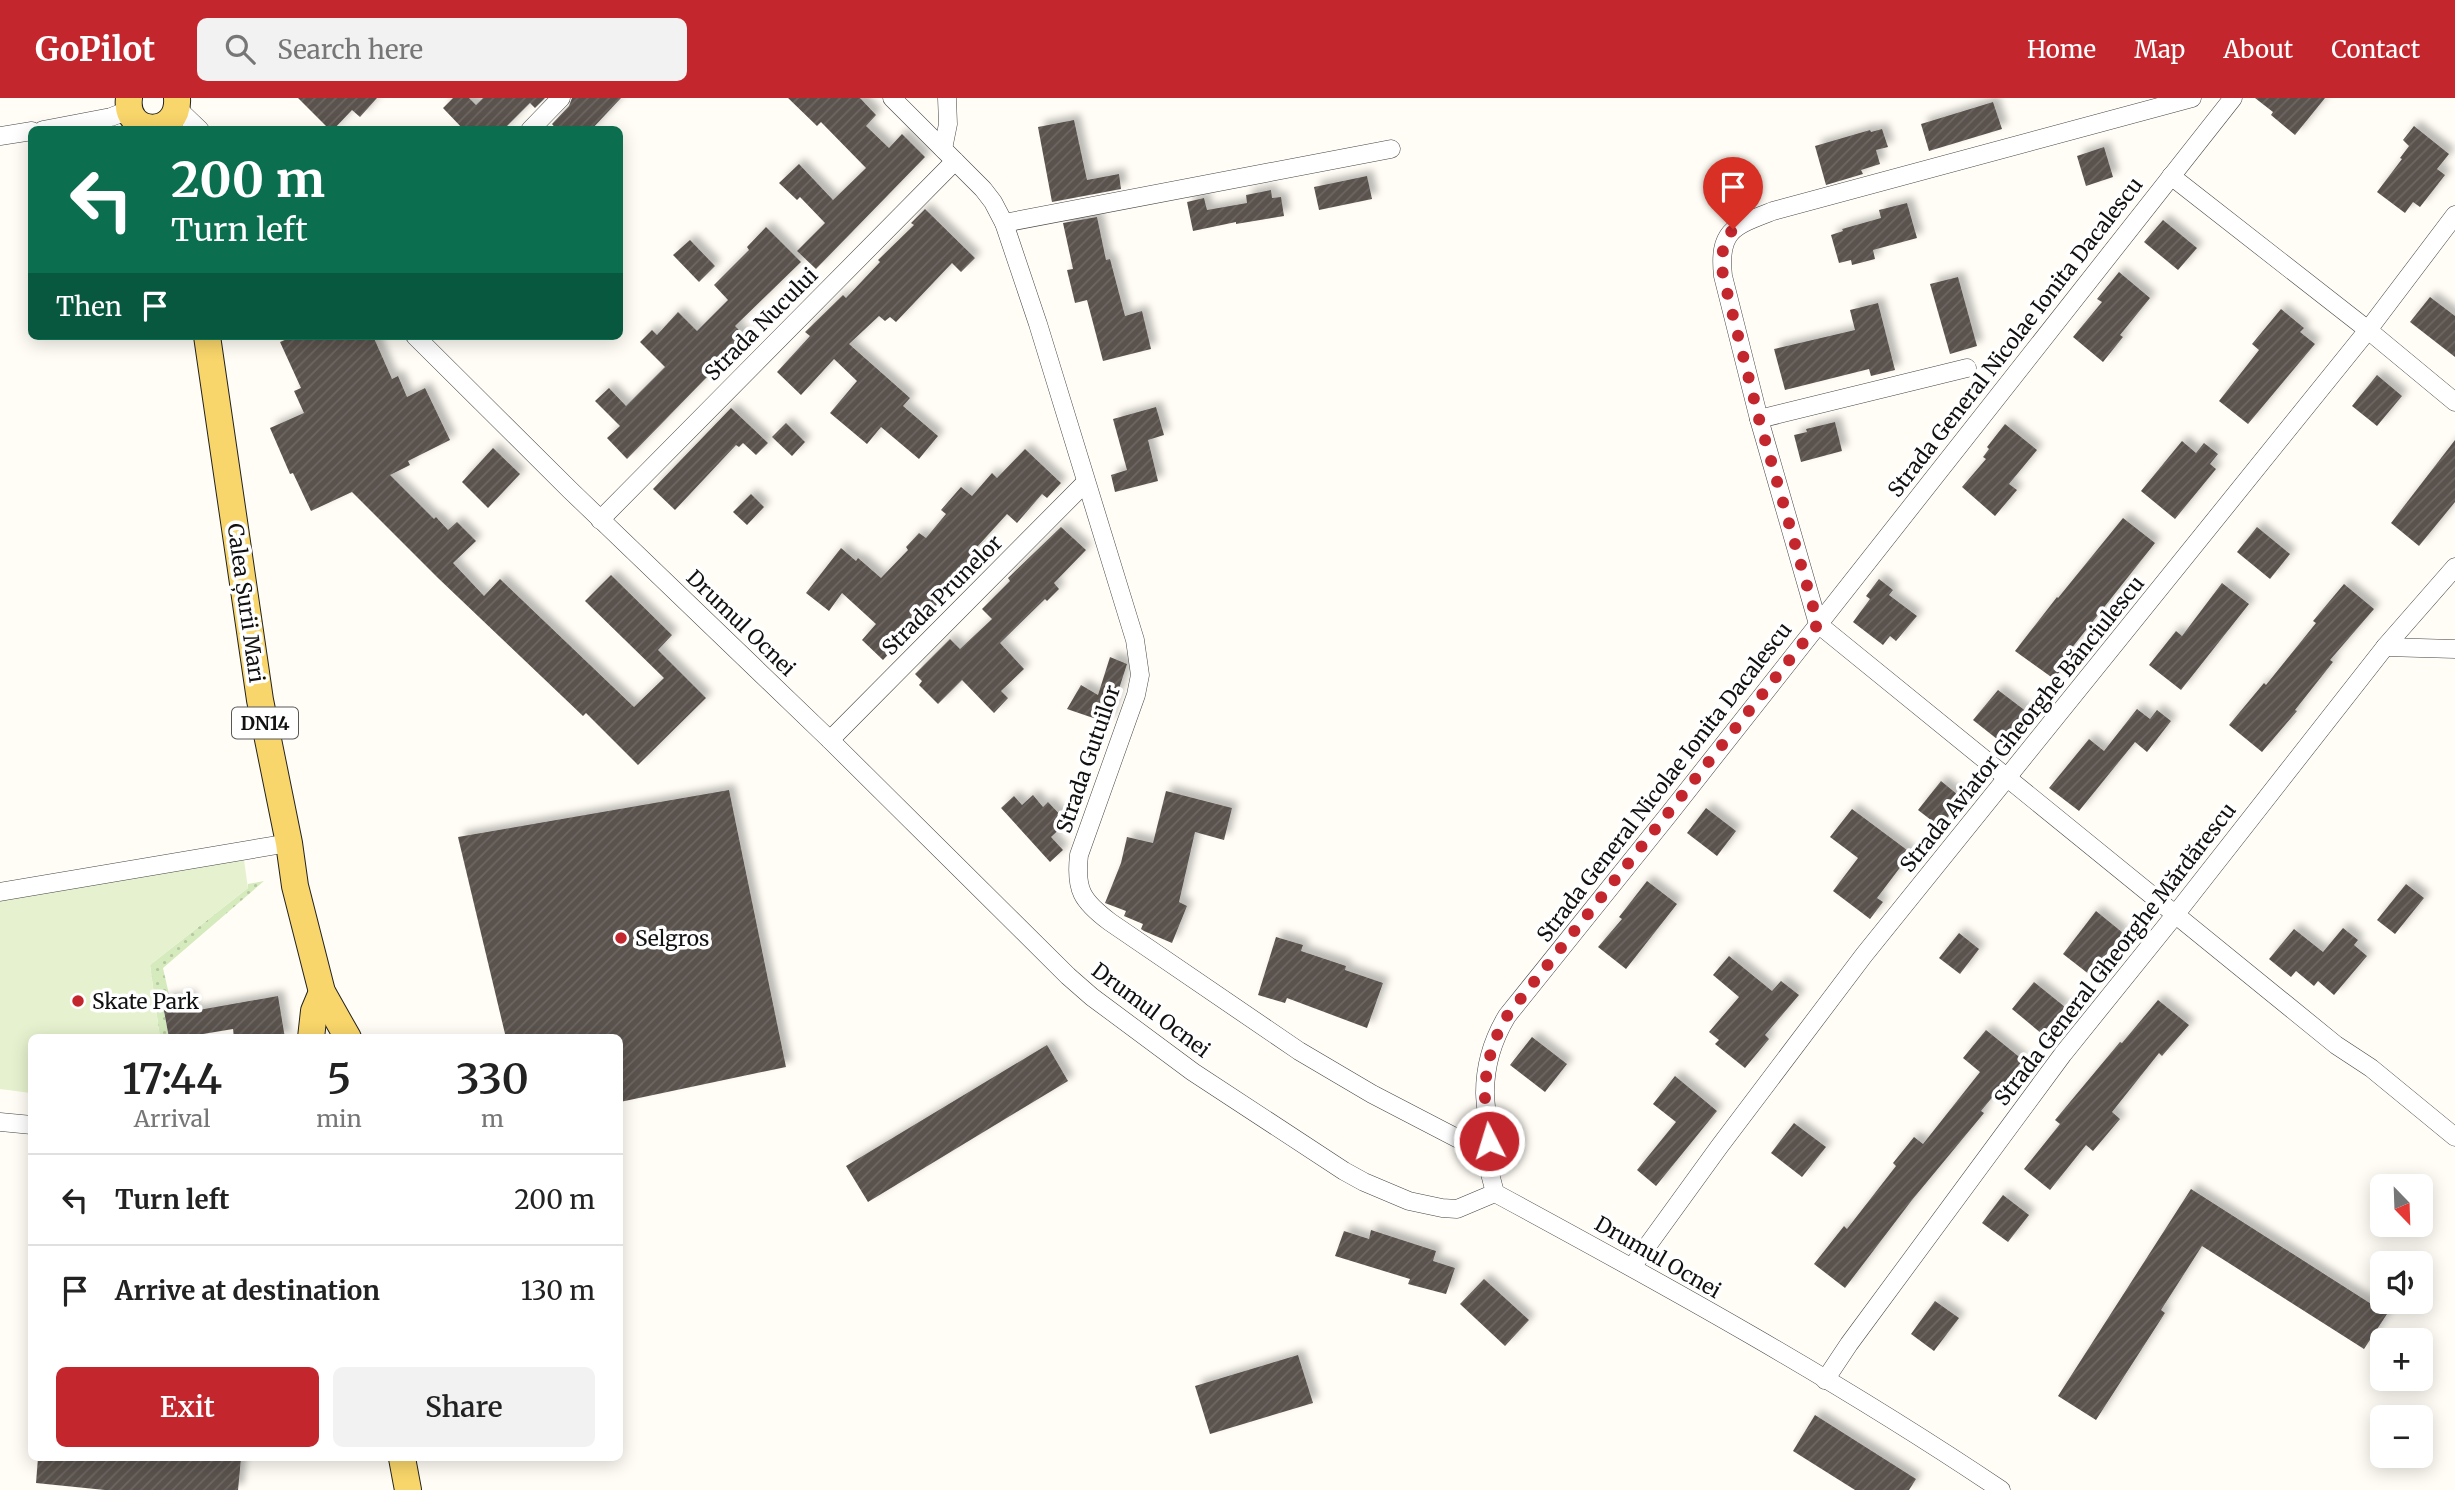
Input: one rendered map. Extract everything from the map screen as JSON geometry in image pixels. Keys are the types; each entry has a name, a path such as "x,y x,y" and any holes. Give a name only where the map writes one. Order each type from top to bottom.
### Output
{"main road":[{"path":"129,104 137,122 167,118"},
{"name":"Calea Șurii Mari","path":"208,340 260,700 295,886 322,992 346,1034"},
{"path":"311,1034 314,1010 322,992"},
{"path":"403,1461 408,1490"}],"street":[{"path":"534,126 561,98"},
{"name":"Strada Gutuilor","path":"892,98 993,202 1004,223 1038,324 1135,640 1140,675 1136,695 1079,855 1077,881 1082,895 1091,908 1110,922 1299,1051 1372,1094 1474,1147 1486,1158"},
{"path":"947,98 949,155"},
{"path":"2192,98 1773,211 1733,229 1724,241 1720,255 1759,419 1818,624 2336,1045 2371,1068 2455,1137"},
{"name":"Strada General Nicolae Ionita Dacalescu","path":"1486,1158 1490,1128 1485,1091 1490,1056 1494,1038 1507,1016 2233,98"},
{"path":"65,126 98,120 129,104"},
{"path":"167,118 189,126"},
{"path":"0,136 28,132"},
{"path":"1004,223 1391,149"},
{"name":"Strada Nucului","path":"600,520 949,155"},
{"path":"2171,176 2368,330 2455,402"},
{"name":"Strada Aviator Gheorghe Bănciulescu","path":"1632,1268 1719,1147 1864,955 2368,330 2455,215"},
{"name":"Drumul Ocnei","path":"419,340 1068,976 1193,1072 1344,1171 1385,1192 1409,1201 1457,1209 1495,1193 1632,1268 1825,1380 1943,1451 2001,1490"},
{"path":"1759,419 1967,368"},
{"name":"Strada Prunelor","path":"830,740 1086,482"},
{"name":"Strada General Gheorghe Mărdărescu","path":"1825,1380 2063,1054 2385,647 2455,567"},
{"path":"2385,647 2455,649"},
{"path":"0,892 289,843"},
{"path":"0,1122 28,1125"},
{"path":"1486,1158 1495,1193"}],"green space":[{"name":"Skate Park","path":"244,860 248,888 150,965 159,1034 28,1034 28,1093 0,1089 0,899"},
{"path":"264,881 163,968 170,999 162,1001 168,1034 159,1034 150,965 248,888 248,884"}],"building":[{"path":"298,98 377,98 360,117 352,110 337,126 326,126"},
{"path":"453,98 469,98 476,105 483,98 545,98 535,108 530,103 507,126 460,126 443,108"},
{"path":"572,98 621,98 595,126 554,126 552,124 569,106"},
{"path":"788,98 860,98 876,115 866,126 889,148 902,134 925,157 816,269 797,251 825,223 800,197 797,200 779,183 799,164 833,200 866,168 821,122 817,126"},
{"path":"2255,98 2325,98 2295,135"},
{"path":"1993,102 2002,129 1929,151 1921,124"},
{"path":"1074,120 1087,180 1119,174 1121,189 1052,202 1038,127"},
{"path":"2414,126 2449,154 2437,169 2445,175 2420,207 2413,202 2405,213 2377,192 2402,159 2400,158 2409,146 2403,140"},
{"path":"1882,129 1888,147 1876,150 1880,164 1861,170 1863,174 1826,185 1815,146"},
{"path":"2104,147 2113,177 2086,186 2077,156"},
{"path":"1367,176 1372,199 1319,210 1314,187"},
{"path":"1271,190 1272,198 1281,197 1284,216 1193,231 1187,202 1204,198 1207,210 1247,203 1246,195"},
{"path":"1907,203 1917,238 1873,250 1875,259 1852,265 1851,260 1839,263 1831,235 1843,231 1842,229 1881,218 1879,210"},
{"path":"925,209 975,258 961,272 952,263 896,322 890,317 885,321 879,316 849,344 910,398 903,406 938,436 919,459 881,427 867,444 830,413 857,381 834,359 801,395 777,372 810,336 805,332 843,295 846,298 880,262 878,260 914,225 911,223"},
{"path":"1097,217 1106,260 1110,259 1125,316 1142,311 1151,349 1103,361 1087,300 1075,303 1067,270 1073,269 1063,223"},
{"path":"2163,220 2197,248 2178,270 2144,242"},
{"path":"766,227 801,262 735,326 746,337 627,459 607,438 620,426 595,401 609,388 626,406 665,367 640,342 652,330 657,335 678,312 697,331 728,300 714,285 749,250 747,247"},
{"path":"690,240 715,266 699,282 673,255"},
{"path":"2119,272 2150,298 2120,335 2123,337 2103,362 2073,337 2102,302 2097,299"},
{"path":"1958,277 1977,346 1950,354 1930,284"},
{"path":"2430,297 2455,316 2455,357 2410,322"},
{"path":"1878,303 1895,370 1871,376 1869,369 1785,390 1774,349 1855,330 1850,310"},
{"path":"2281,309 2304,328 2300,332 2315,344 2248,424 2219,401 2259,350 2252,344"},
{"path":"375,340 392,379 398,376 407,397 425,388 450,440 408,461 410,465 390,475 448,530 457,522 476,541 453,563 484,596 500,579 634,707 664,678 585,601 611,575 672,635 658,650 706,698 638,765 586,713 583,716 438,578 352,492 311,511 293,473 290,474 270,428 304,413 294,391 301,388 280,342"},
{"path":"2377,375 2402,396 2377,426 2352,406"},
{"path":"1156,407 1164,435 1148,440 1158,481 1115,492 1111,475 1127,470 1113,419"},
{"path":"731,408 768,443 756,455 743,443 739,447 736,445 675,510 653,489"},
{"path":"1835,422 1842,451 1801,462 1794,435"},
{"path":"786,423 805,442 792,456 772,437"},
{"path":"2005,424 2037,450 2009,484 2017,490 1995,516 1962,487 1986,459 1983,457 1989,449 1987,447"},
{"path":"2455,440 2455,502 2419,546 2391,523"},
{"path":"2182,441 2196,453 2204,443 2218,454 2210,464 2216,469 2175,519 2141,491"},
{"path":"493,448 520,474 488,508 462,482"},
{"path":"1025,449 1061,483 1047,498 1042,494 1017,523 1007,514 977,547 979,549 961,570 965,574 883,660 862,640 876,624 842,593 829,611 806,593 841,548 856,561 858,558 881,578 908,550 906,547 919,533 926,538 946,514 941,510 961,487 972,496 992,473 997,478"},
{"path":"751,494 764,507 747,525 733,512"},
{"path":"2123,518 2155,543 2067,654 2071,657 2054,679 2015,651"},
{"path":"1061,527 1086,550 1054,583 1059,589 1000,643 1024,669 1001,691 1008,698 994,713 962,680 938,704 919,685 922,681 915,674 950,639 960,649 992,619 982,609 1010,581 1008,578"},
{"path":"2257,527 2290,554 2270,579 2237,552"},
{"path":"1879,579 1893,590 1889,595 1917,616 1896,641 1890,636 1883,645 1853,622 1870,599 1866,596"},
{"path":"2222,583 2249,604 2181,690 2149,665 2176,631 2182,636"},
{"path":"2344,584 2374,609 2330,660 2333,662 2295,710 2297,711 2262,752 2229,725 2264,683 2266,685"},
{"path":"1110,657 1127,664 1108,723 1067,709 1081,685 1098,695"},
{"path":"1998,690 2027,712 2002,743 1973,720"},
{"path":"2137,709 2150,719 2157,710 2171,721 2147,752 2135,742 2079,811 2049,788 2089,739 2104,751"},
{"path":"1941,781 1963,799 1940,827 1918,810"},
{"name":"Selgros","path":"729,790 786,1067 623,1101 623,1034 505,1034 458,837"},
{"path":"1166,791 1232,808 1224,840 1195,832 1179,902 1187,906 1172,943 1144,931 1141,929 1143,924 1124,916 1126,911 1105,903 1121,863 1127,837 1153,843"},
{"path":"1033,795 1043,807 1048,802 1067,822 1051,837 1063,850 1050,862 1001,808 1014,796 1022,805"},
{"path":"1706,808 1736,831 1717,856 1687,833"},
{"path":"1852,809 1911,853 1877,898 1883,902 1870,919 1833,891 1858,858 1830,837"},
{"path":"1647,881 1677,904 1626,969 1598,947 1622,919 1619,917"},
{"path":"2406,884 2424,898 2395,934 2377,920"},
{"path":"2096,911 2123,933 2090,975 2063,954"},
{"path":"2343,928 2358,940 2354,945 2367,956 2334,995 2318,981 2314,986 2296,971 2291,977 2269,959 2294,929 2323,952"},
{"path":"1959,933 1979,949 1960,974 1939,958"},
{"path":"1276,937 1303,945 1301,951 1346,966 1345,970 1383,983 1367,1028 1287,998 1285,1003 1258,995"},
{"path":"1729,956 1772,991 1781,981 1799,995 1765,1035 1769,1039 1745,1068 1715,1044 1719,1040 1709,1032 1739,997 1713,975"},
{"path":"2034,982 2065,1007 2042,1034 2012,1009"},
{"path":"190,996 193,1011 278,996 284,1034 234,1034 233,1029 203,1034 168,1034 162,1000"},
{"path":"2158,1000 2189,1025 2162,1056 2159,1053 2112,1112 2120,1119 2093,1151 2086,1145 2050,1190 2024,1169 2060,1124 2055,1120"},
{"path":"1986,1030 2023,1060 1845,1288 1814,1264 1844,1226 1847,1229 1896,1166 1893,1163 1914,1137 1923,1144 1980,1072 1963,1058"},
{"path":"1532,1037 1567,1064 1545,1092 1510,1065"},
{"path":"1047,1045 1068,1081 868,1202 846,1166"},
{"path":"1675,1076 1717,1111 1656,1186 1637,1170 1676,1122 1653,1104"},
{"path":"1794,1123 1826,1147 1802,1177 1771,1153"},
{"path":"2191,1189 2370,1303 2370,1314 2387,1314 2378,1328 2370,1328 2370,1340 2364,1349 2202,1246 2161,1310 2165,1313 2096,1420 2058,1396"},
{"path":"2003,1195 2029,1215 2008,1242 1982,1223"},
{"path":"1371,1230 1436,1251 1433,1261 1455,1268 1446,1294 1408,1284 1410,1279 1335,1256 1344,1231 1369,1239"},
{"path":"1484,1279 1529,1320 1505,1346 1460,1304"},
{"path":"1935,1301 1959,1318 1934,1351 1911,1334"},
{"path":"1298,1355 1313,1403 1210,1434 1195,1386"},
{"path":"1815,1415 1916,1479 1909,1490 1855,1490 1793,1451"},
{"path":"38,1461 241,1461 238,1490 105,1490 36,1483"}],"place":[{"name":"Selgros","path":"621,938"},
{"name":"Skate Park","path":"78,1001"}],"route":[{"path":"1489,1141 1485,1091 1490,1056 1494,1038 1507,1016 1818,624 1759,419 1723,276 1720,255 1724,241 1733,229"}]}
